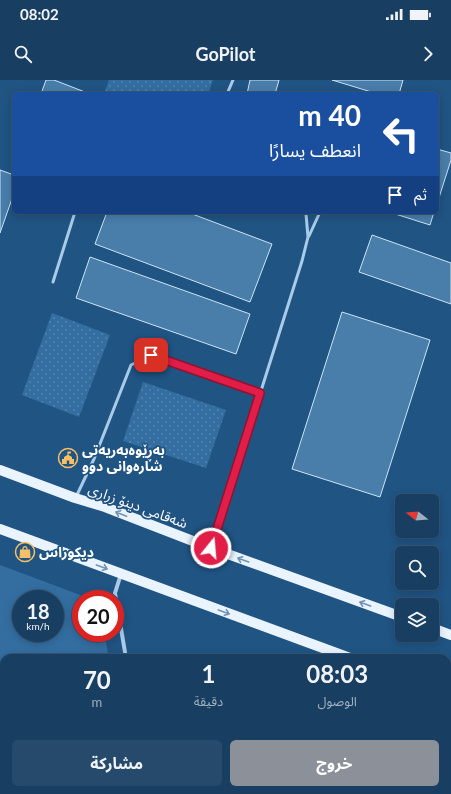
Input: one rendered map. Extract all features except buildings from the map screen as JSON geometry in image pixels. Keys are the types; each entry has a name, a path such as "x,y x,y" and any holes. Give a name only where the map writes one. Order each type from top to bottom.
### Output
{"main road":[{"name":"شەقامی دینۆ زراری","path":"0,470 395,614"},
{"path":"0,529 339,654"},
{"path":"439,631 451,635"}],"street":[{"path":"121,574 115,593 125,654"}],"lane":[{"path":"228,92 233,80"},
{"path":"53,282 74,214"},
{"path":"306,214 308,237"},
{"path":"211,548 302,262 308,237 319,214"},
{"path":"75,498 94,459 131,365 139,360 151,355 260,393"}],"shaded area":[{"path":"109,80 213,80 209,92 105,92"},
{"path":"52,313 110,335 79,417 22,395"},
{"path":"143,382 226,410 206,468 123,441"},
{"path":"0,565 72,592 72,642 106,642 108,654 0,654"}],"place":[{"name":"بەڕێوەبەریەتی شارەوانی دوو","path":"68,458"},
{"name":"ديكوراس","path":"25,552"}],"route":[{"path":"151,355 260,393 211,548"}]}
